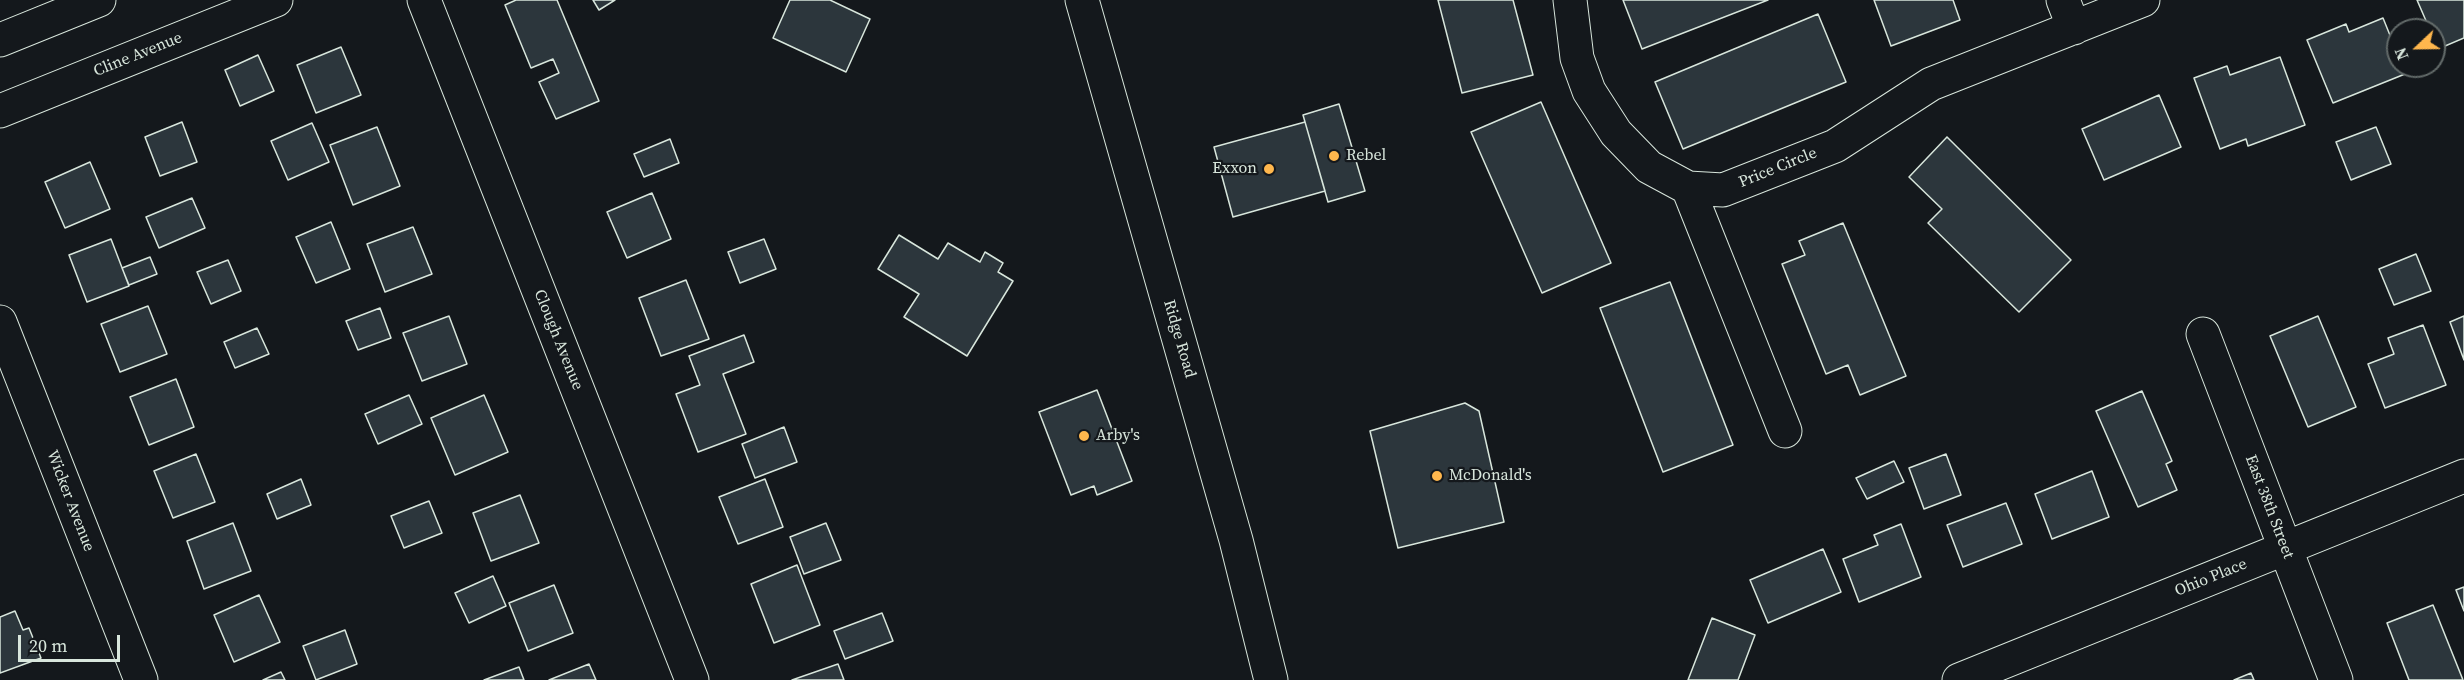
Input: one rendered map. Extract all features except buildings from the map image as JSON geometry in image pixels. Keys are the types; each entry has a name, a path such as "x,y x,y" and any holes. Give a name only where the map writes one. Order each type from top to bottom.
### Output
{"street":[{"path":"0,40 99,0"},
{"name":"Cline Avenue","path":"0,111 276,0"},
{"name":"Clough Avenue","path":"424,0 692,680"},
{"name":"Ridge Road","path":"1082,0 1236,540 1271,680"},
{"name":"Price Circle","path":"1570,0 1577,58 1594,99 1616,133 1649,167 1688,188 1723,190 1835,146 1931,84 2068,14 2143,0"},
{"path":"1688,188 1785,431"},
{"name":"Wicker Avenue","path":"0,322 141,680"},
{"name":"East 38th Street","path":"2203,334 2336,680"},
{"name":"Ohio Place","path":"1959,680 2464,476"}],"place":[{"name":"Rebel","path":"1334,156"},
{"name":"Exxon","path":"1269,169"},
{"name":"Arby's","path":"1084,436"},
{"name":"McDonald's","path":"1437,476"}]}
